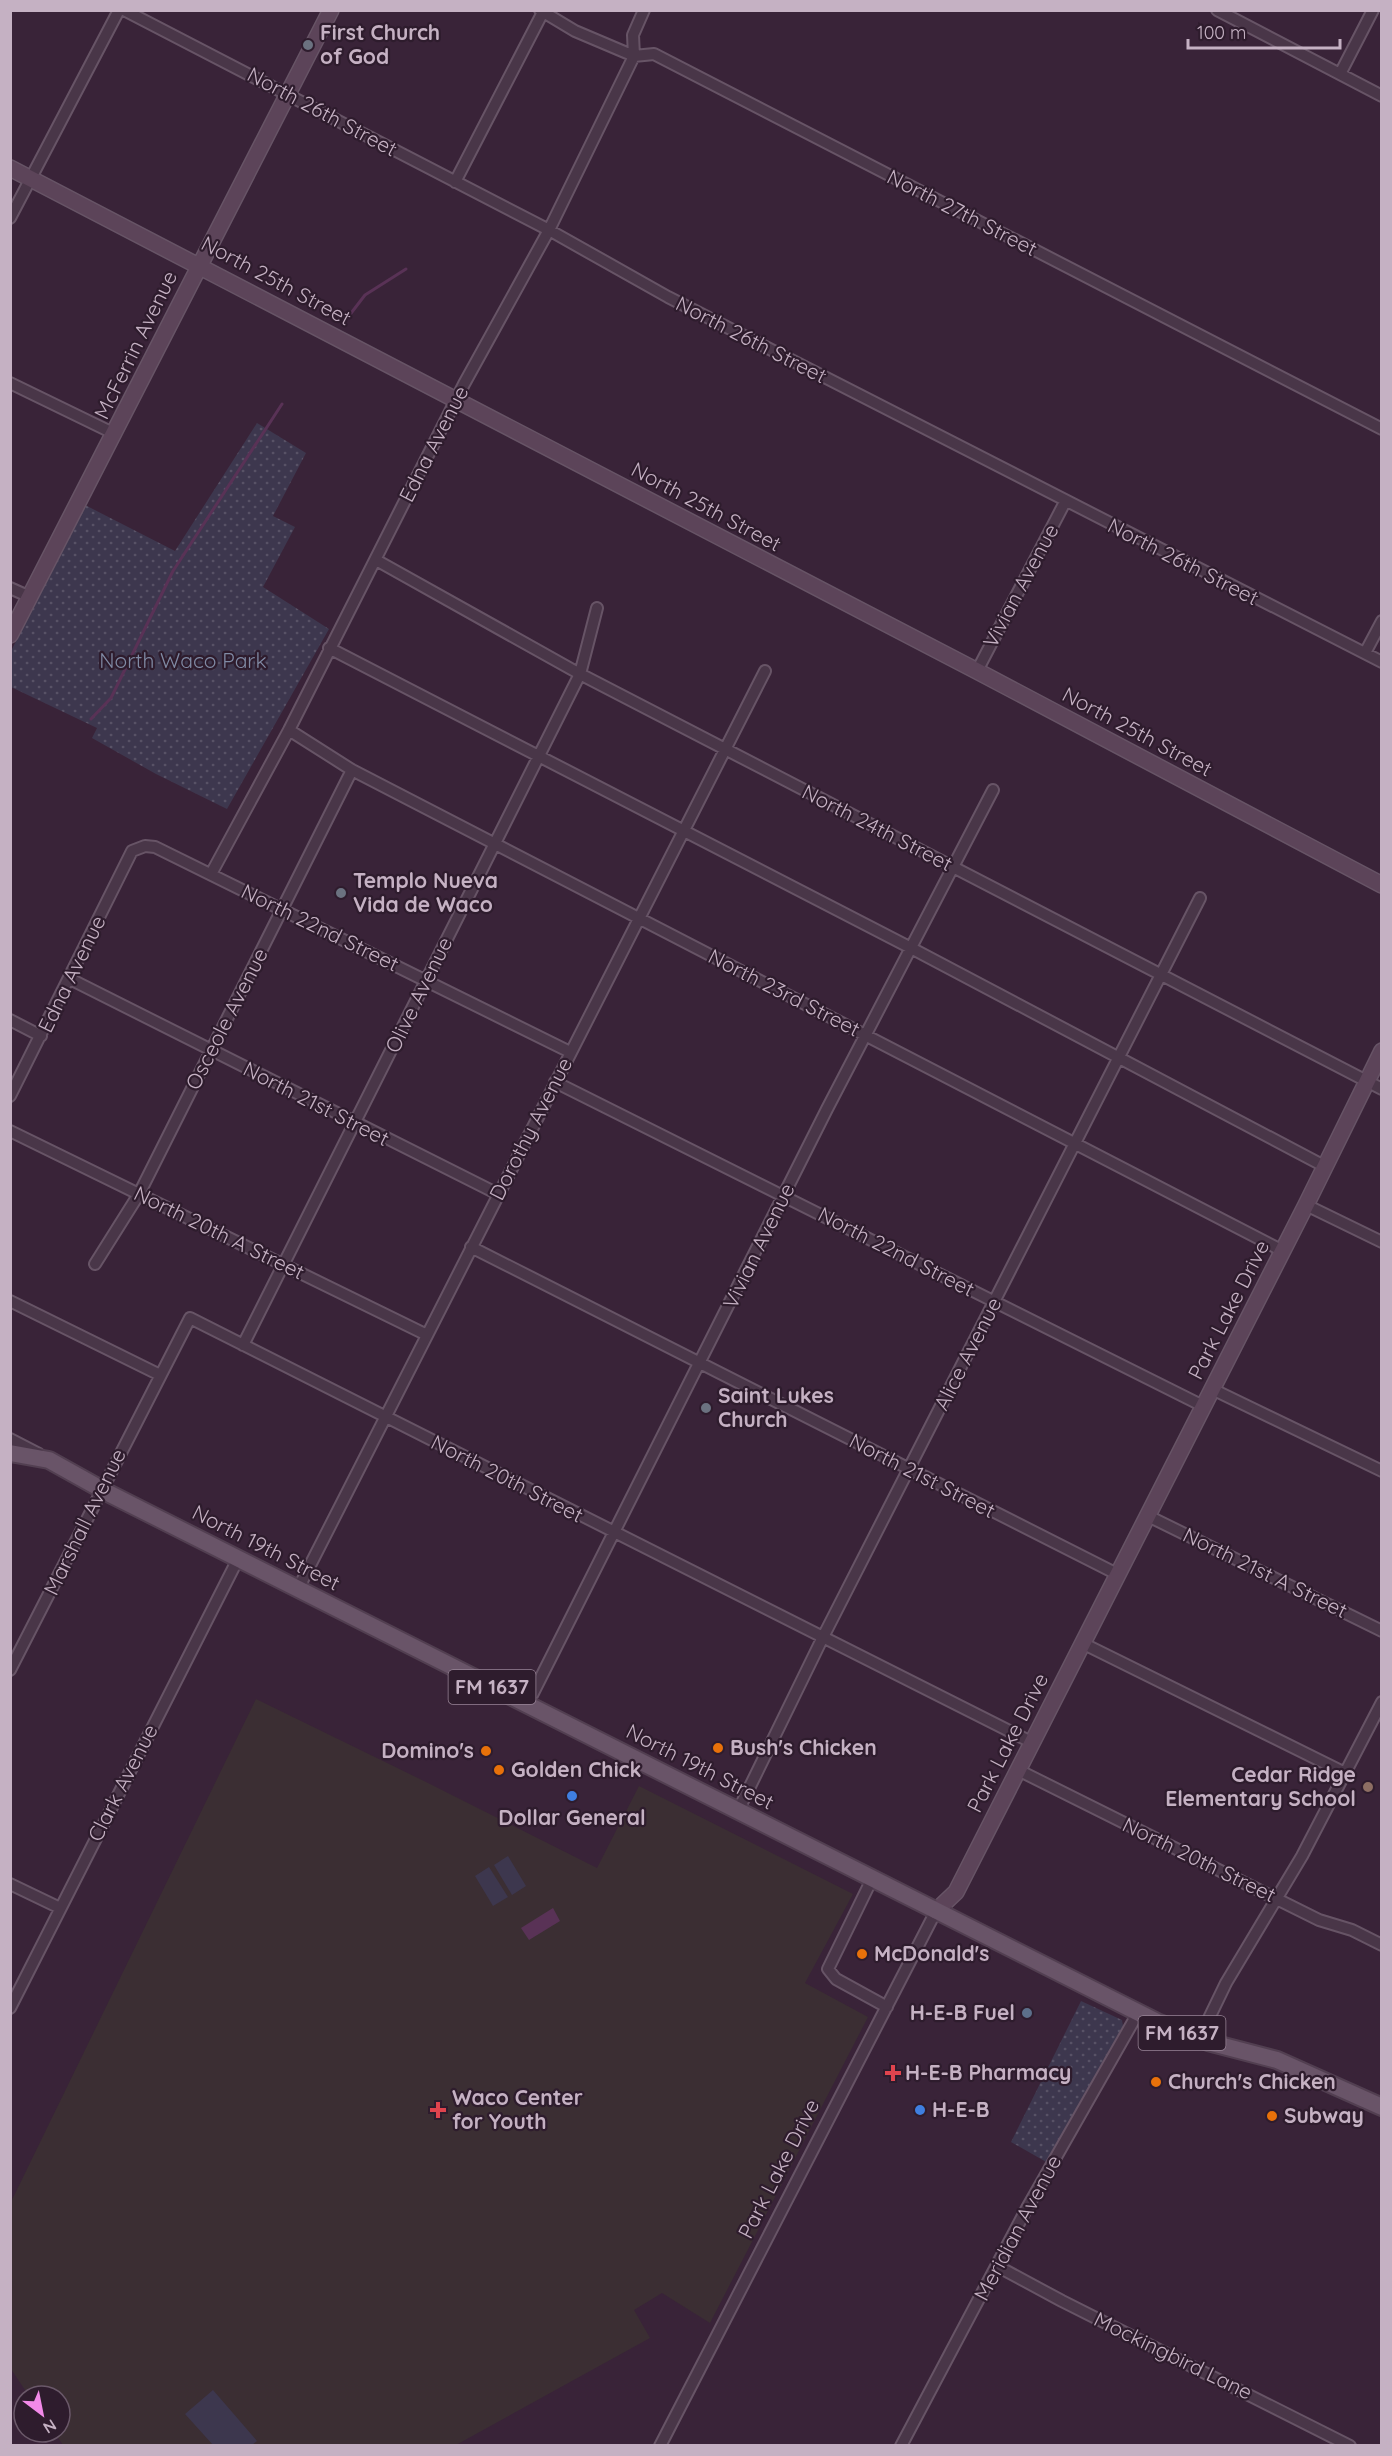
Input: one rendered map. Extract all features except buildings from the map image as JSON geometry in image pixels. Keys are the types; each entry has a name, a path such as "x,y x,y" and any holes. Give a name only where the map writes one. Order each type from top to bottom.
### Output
{"main road":[{"name":"FM 1637","path":"10,1453 49,1460"},
{"name":"North 19th Street","path":"49,1460 238,1559 1138,2013 1199,2039 1283,2062 1382,2107"}],"street":[{"path":"10,218 119,10"},
{"name":"North 26th Street","path":"124,10 549,230 668,297 1065,502 1382,662"},
{"name":"McFerrin Avenue","path":"10,635 331,10"},
{"name":"Edna Avenue","path":"211,874 289,730 457,400 549,230 634,56 633,35 644,10"},
{"path":"1217,10 1382,96"},
{"path":"1340,74 1373,10"},
{"path":"455,182 542,11"},
{"name":"North 27th Street","path":"542,11 575,31 634,56 654,54 1382,429"},
{"name":"North 25th Street","path":"10,168 977,671 1382,885"},
{"path":"10,383 115,434"},
{"name":"Vivian Avenue","path":"977,671 1065,502"},
{"name":"North 24th Street","path":"376,560 580,674 1382,1089"},
{"path":"10,588 30,597"},
{"name":"Olive Avenue","path":"243,1345 580,674 597,608"},
{"path":"1365,653 1382,621"},
{"path":"329,648 911,948 1324,1166"},
{"name":"Dorothy Avenue","path":"298,1589 765,670"},
{"name":"North 23rd Street","path":"289,730 352,770 1283,1251"},
{"name":"Osceole Avenue","path":"95,1263 139,1194 352,770"},
{"name":"Vivian Avenue","path":"527,1705 865,1036 993,790"},
{"name":"North 22nd Street","path":"132,851 140,847 155,847 570,1052"},
{"name":"Edna Avenue","path":"10,1096 132,851"},
{"name":"Alice Avenue","path":"738,1811 823,1637 1200,898"},
{"name":"North 21st Street","path":"70,979 498,1194"},
{"path":"10,1020 41,1036"},
{"name":"Park Lake Drive","path":"660,2445 936,1911 956,1892 1382,1052"},
{"name":"North 22nd Street","path":"555,1082 1203,1406"},
{"name":"North 20th A Street","path":"10,1131 427,1335"},
{"path":"1306,1205 1382,1242"},
{"name":"North 21st Street","path":"471,1247 1117,1574"},
{"path":"10,1301 159,1375"},
{"name":"North 20th Street","path":"159,1375 190,1318 1031,1742"},
{"name":"Marshall Avenue","path":"10,1670 159,1375"},
{"path":"1212,1389 1382,1471"},
{"name":"North 19th Street","path":"10,1438 49,1460"},
{"name":"North 21st A Street","path":"1148,1516 1382,1631"},
{"name":"Clark Avenue","path":"10,2008 238,1559"},
{"path":"1082,1643 1345,1773"},
{"path":"1199,2039 1236,1965 1309,1843 1382,1702"},
{"name":"North 20th Street","path":"1018,1770 1319,1920 1352,1930 1382,1945"},
{"path":"872,1879 828,1969 836,1979 887,2007"},
{"path":"10,1884 60,1908"},
{"name":"Meridian Avenue","path":"901,2445 997,2266 1138,2013"},
{"name":"Mockingbird Lane","path":"997,2266 1350,2445"}],"shaded area":[{"name":"Waco Center for Youth","path":"256,1699 597,1868 639,1786 853,1894 805,1983 868,2017 710,2323 662,2293 634,2310 650,2338 456,2445 63,2445 72,2444 72,2384 21,2384 11,2369 10,2204"},
{"path":"553,1908 560,1921 529,1940 521,1928"}],"green space":[{"name":"North Waco Park","path":"257,423 306,453 273,516 295,527 263,587 329,629 227,809 156,774 92,738 97,728 11,687 11,651 85,505 175,551"},
{"path":"508,1856 526,1886 512,1895 494,1865"},
{"path":"489,1867 508,1897 493,1906 475,1876"},
{"path":"1081,2001 1122,2020 1123,2026 1048,2163 1011,2142"},
{"path":"213,2390 257,2441 252,2445 213,2445 185,2414"}],"waterway":[{"path":"345,321 365,295 406,269"},
{"path":"91,719 111,698 173,571 282,404"}],"place":[{"name":"First Church of God","path":"308,45"},
{"name":"Templo Nueva Vida de Waco","path":"341,893"},
{"name":"Saint Lukes Church","path":"706,1408"},
{"name":"Bush's Chicken","path":"718,1748"},
{"name":"Domino's","path":"486,1751"},
{"name":"Golden Chick","path":"499,1770"},
{"name":"Cedar Ridge Elementary School","path":"1368,1787"},
{"name":"Dollar General","path":"572,1796"},
{"name":"McDonald's","path":"862,1954"},
{"name":"H-E-B Fuel","path":"1027,2013"},
{"name":"H-E-B Pharmacy","path":"893,2073"},
{"name":"Church's Chicken","path":"1156,2082"},
{"name":"Waco Center for Youth","path":"438,2110"},
{"name":"H-E-B","path":"920,2110"},
{"name":"Subway","path":"1272,2116"}]}
